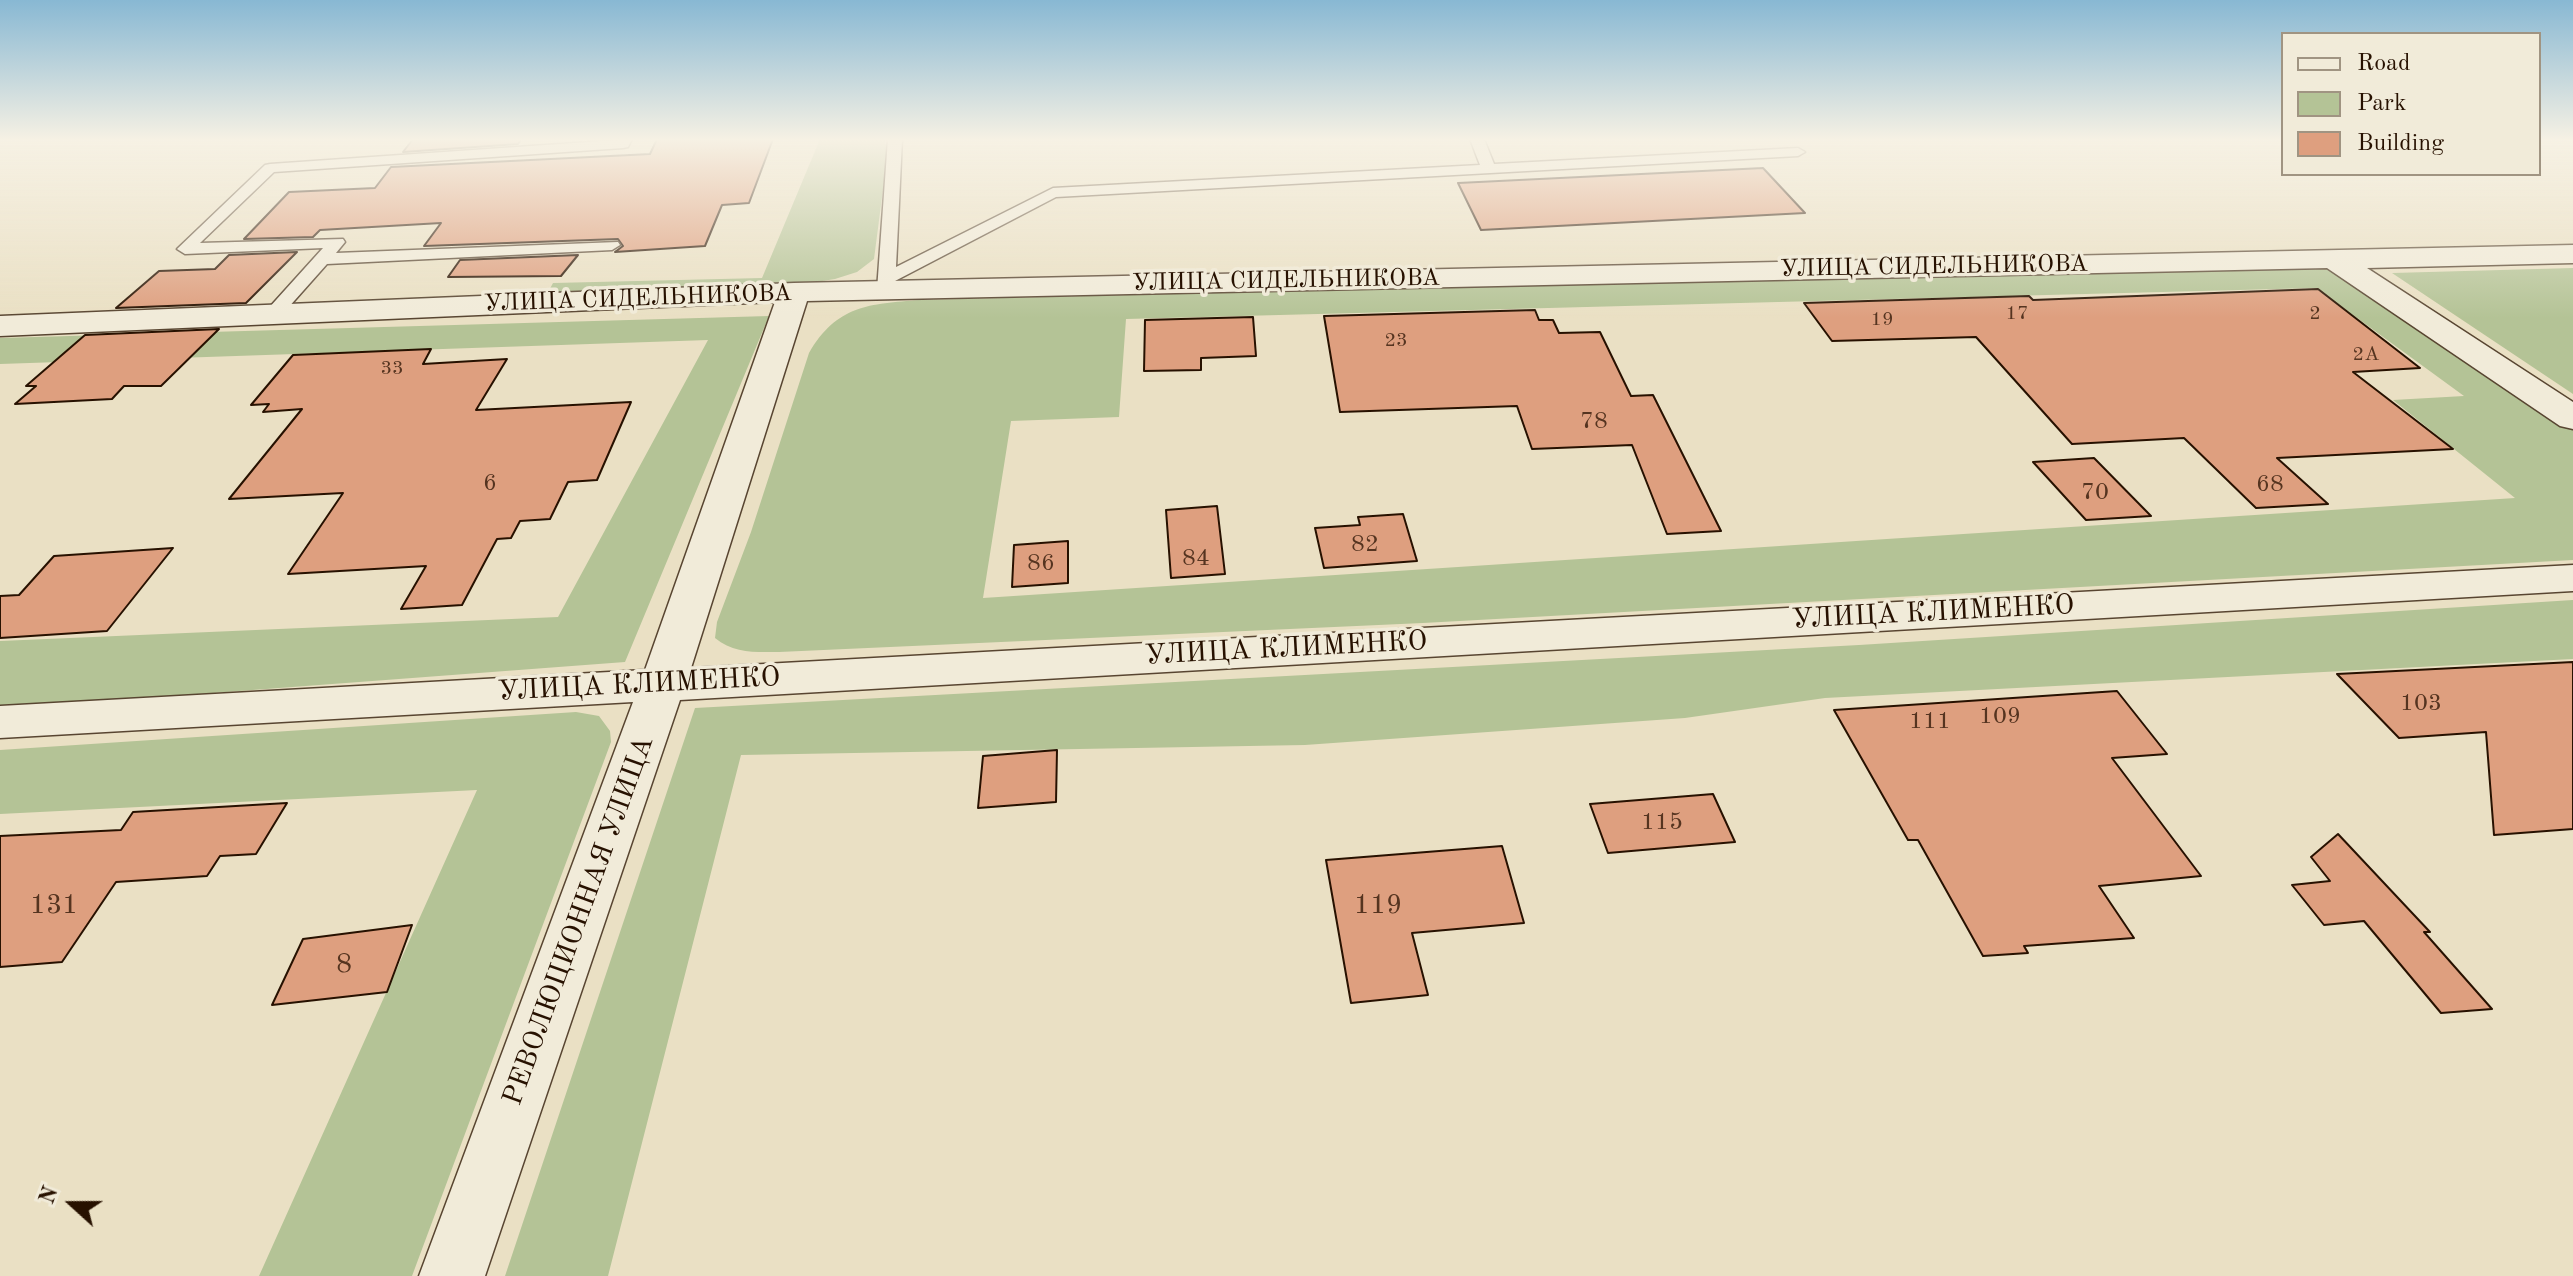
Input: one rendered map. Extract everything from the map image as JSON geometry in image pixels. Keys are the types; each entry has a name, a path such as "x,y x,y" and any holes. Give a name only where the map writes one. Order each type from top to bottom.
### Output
{"street":[{"name":"УЛИЦА СИДЕЛЬНИКОВА","path":"0,326 794,292 887,284 2573,254"},
{"path":"2333,259 2573,418"},
{"name":"РЕВОЛЮЦИОННАЯ УЛИЦА","path":"452,1276 663,683 794,292"},
{"name":"УЛИЦА КЛИМЕНКО","path":"0,722 2573,578"}],"lane":[{"path":"238,199 185,249 337,242 273,314"},
{"path":"887,284 892,199"},
{"path":"887,284 1043,199"},
{"path":"322,259 612,245"}],"green space":[{"path":"795,199 882,199 874,259 857,272 835,279 790,286 546,296 553,283 762,278"},
{"path":"2334,266 2573,425 2573,560 1423,623 779,652 746,651 722,643 715,638 717,622 751,532 809,353 831,325 843,316 870,306 920,300","holes":["2316,288 2464,396 2393,400 2515,498 983,598 1011,421 1119,417 1126,319"]},
{"path":"2573,268 2573,394 2392,273"},
{"path":"769,316 625,662 0,709 0,641 558,617 708,340 0,364 0,338"},
{"path":"2573,600 2573,659 1825,698 1685,718 1305,745 741,755 608,1276 505,1276 695,708 1859,645"},
{"path":"576,712 599,716 610,731 611,742 412,1276 259,1276 477,790 0,814 0,750"}],"building":[{"path":"283,199 751,199 749,203 722,205 705,246 615,252 623,246 618,239 424,246 441,223 320,230 313,237 244,239"},
{"path":"1466,199 1792,199 1805,213 1481,230"},
{"path":"297,252 246,303 116,308 159,271 215,269 229,255"},
{"path":"578,255 561,276 448,277 460,260"},
{"path":"2318,289 2420,368 2353,372 2453,449 2277,458 2328,504 2256,508 2184,438 2072,444 1976,337 1832,341 1804,303 2029,296 2033,300"},
{"path":"1535,310 1539,320 1553,320 1559,333 1600,332 1631,396 1653,395 1721,531 1667,534 1632,445 1532,449 1517,406 1340,412 1324,316"},
{"path":"1253,317 1256,356 1201,358 1201,370 1144,371 1145,320"},
{"path":"219,329 161,386 124,386 112,399 15,404 36,386 26,386 85,335"},
{"path":"431,349 423,364 507,359 476,410 631,402 597,480 568,482 550,519 520,521 511,538 497,539 462,605 401,609 426,566 288,574 343,493 229,499 302,409 263,412 269,404 251,405 293,355"},
{"path":"2094,458 2151,516 2086,520 2033,462"},
{"path":"1217,506 1225,574 1171,578 1166,510"},
{"path":"1403,514 1417,561 1324,568 1315,528 1360,525 1358,517"},
{"path":"1068,541 1068,583 1012,587 1014,545"},
{"path":"173,548 107,631 0,638 0,596 19,595 54,556"},
{"path":"2573,662 2573,829 2494,835 2486,732 2399,738 2337,674"},
{"path":"2117,691 2167,754 2112,758 2201,876 2099,886 2134,938 2024,946 2028,953 1983,956 1918,840 1908,840 1834,710"},
{"path":"1057,750 1056,802 978,808 983,756"},
{"path":"1713,794 1735,842 1608,853 1590,804"},
{"path":"287,803 256,854 220,856 207,876 116,882 62,962 0,967 0,836 121,830 133,812"},
{"path":"2338,834 2430,932 2424,932 2492,1009 2441,1013 2364,921 2324,925 2292,885 2330,881 2311,857"},
{"path":"1502,846 1524,923 1412,933 1428,995 1351,1003 1326,860"},
{"path":"412,925 387,992 272,1005 303,939"}]}
